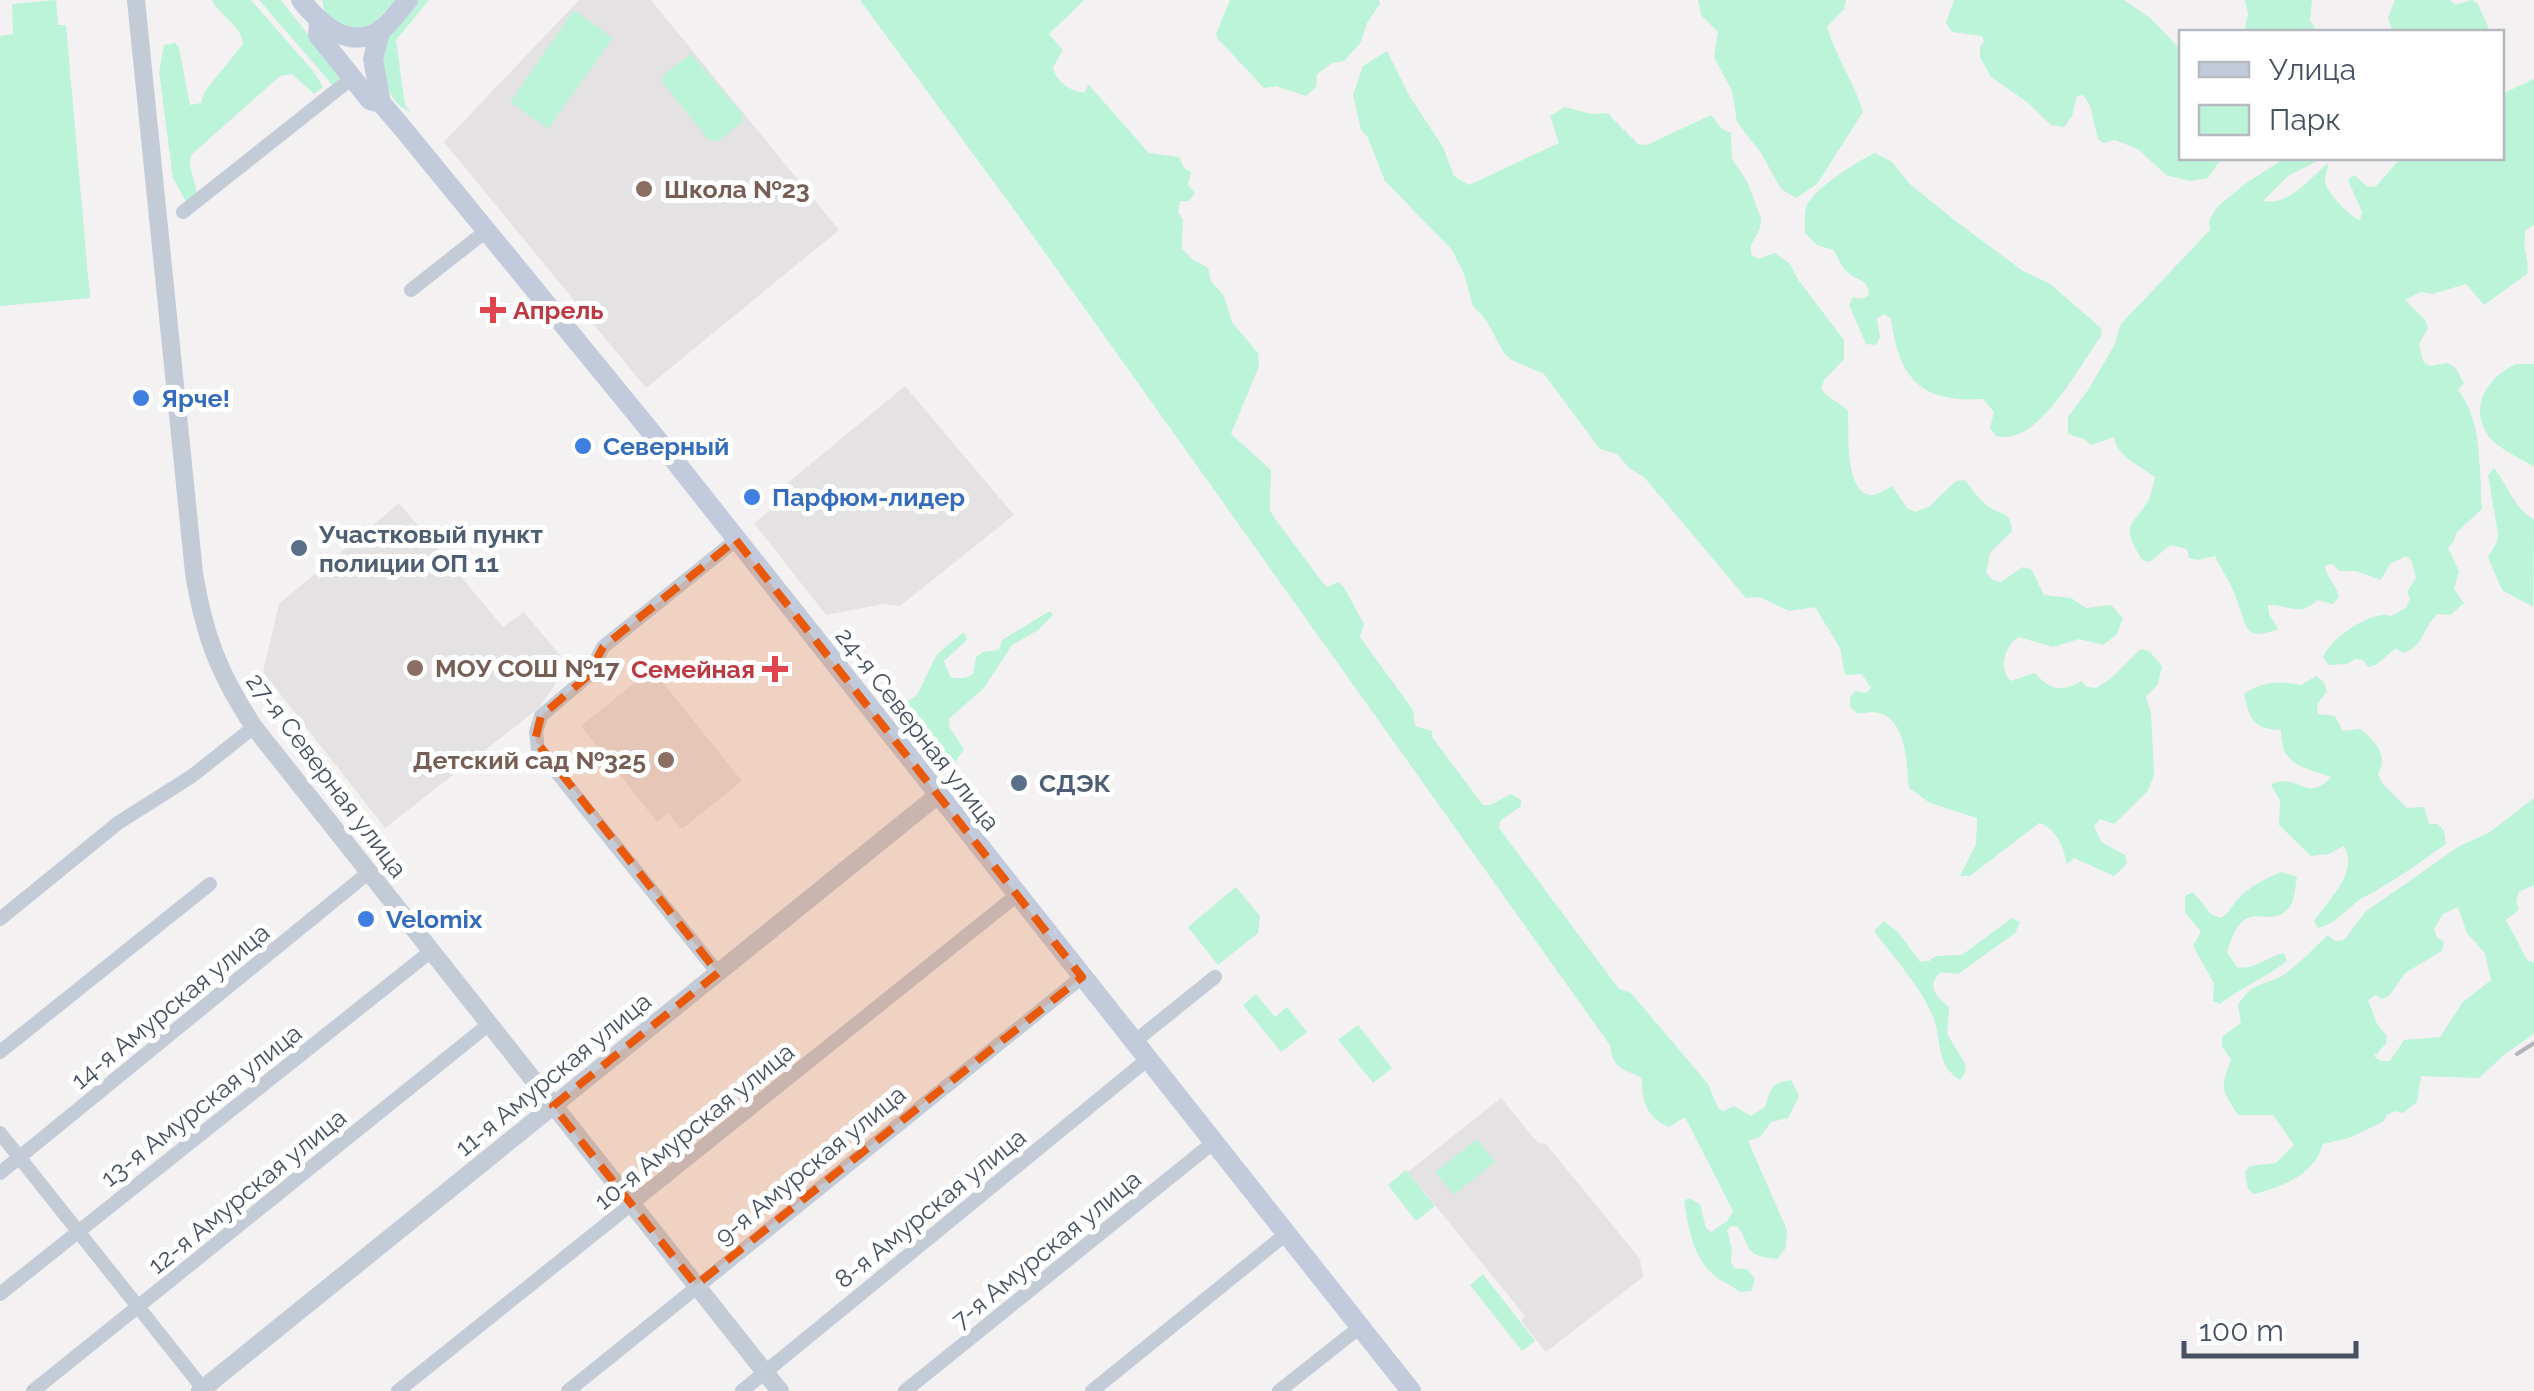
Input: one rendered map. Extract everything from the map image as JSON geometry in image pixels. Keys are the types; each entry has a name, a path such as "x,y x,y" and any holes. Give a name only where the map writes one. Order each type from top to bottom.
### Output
{"main road":[{"path":"311,10 352,37 381,30 408,0"},
{"name":"24-я Северная улица","path":"311,10 318,34 370,100 382,103"},
{"name":"24-я Северная улица","path":"381,30 373,68 382,103 736,540 1410,1391"}],"street":[{"name":"27-я Северная улица","path":"136,0 199,605 217,665 254,726 780,1391"},
{"path":"183,212 352,78"},
{"path":"411,290 486,230"},
{"path":"718,973 538,750 535,740 541,716 588,676 604,647 736,540"},
{"path":"0,919 118,823 192,776 254,726"},
{"name":"11-я Амурская улица","path":"202,1390 938,795"},
{"name":"14-я Амурская улица","path":"0,1173 368,873"},
{"path":"0,1052 210,884"},
{"name":"10-я Амурская улица","path":"398,1391 1017,894"},
{"name":"13-я Амурская улица","path":"0,1294 430,952"},
{"name":"9-я Амурская улица","path":"568,1391 1082,976"},
{"path":"1134,1042 1215,977"},
{"name":"12-я Амурская улица","path":"33,1391 488,1025"},
{"name":"8-я Амурская улица","path":"742,1391 1148,1059"},
{"path":"0,1133 202,1390"},
{"name":"7-я Амурская улица","path":"905,1391 1214,1142"},
{"path":"1092,1391 1286,1234"},
{"path":"1279,1391 1360,1327"}],"highlighted area":[{"path":"736,540 1082,977 696,1285 553,1106 718,973 535,740 541,716 588,676 603,647"}],"shaded area":[{"name":"Школа №23","path":"579,0 651,0 839,230 646,388 444,142"},
{"path":"905,386 1014,515 900,606 883,604 826,615 754,523 785,499 779,490"},
{"name":"МОУ СОШ №17","path":"399,503 503,627 524,612 568,665 539,708 385,828 263,672 279,604"},
{"name":"Детский сад №325","path":"652,669 742,781 682,829 668,813 657,822 581,726"},
{"path":"1501,1098 1538,1143 1546,1144 1640,1259 1643,1277 1546,1352 1521,1321 1525,1316 1408,1172"}],"green space":[{"path":"56,0 58,25 66,25 90,298 0,306 0,36 13,34 12,4"},
{"path":"212,0 251,0 323,87 314,94 292,74 280,76 192,154 190,166 197,199 190,202 173,178 159,72 164,45 175,43 190,105 201,103 205,91 243,44 239,32"},
{"path":"259,0 281,0 339,74 335,88"},
{"path":"322,0 395,0 372,26 353,31 325,13"},
{"path":"419,0 429,0 396,40 405,105 411,112 391,95 380,51"},
{"path":"860,0 1084,0 1049,34 1063,50 1053,67 1055,73 1074,90 1085,93 1088,84 1149,153 1179,157 1191,172 1188,185 1195,193 1189,201 1180,201 1178,212 1183,220 1182,249 1208,268 1211,281 1224,296 1232,322 1258,353 1259,366 1231,434 1271,470 1273,516 1323,583 1328,587 1338,582 1343,586 1364,624 1360,637 1413,710 1415,726 1432,731 1432,737 1483,805 1511,794 1521,800 1521,806 1500,821 1499,828 1619,989 1631,993 1708,1084 1718,1108 1723,1111 1734,1106 1751,1116 1765,1107 1775,1086 1791,1080 1799,1096 1788,1118 1771,1122 1760,1137 1748,1141 1787,1230 1785,1249 1777,1259 1758,1255 1750,1250 1738,1227 1727,1230 1734,1268 1747,1269 1755,1279 1751,1291 1739,1292 1710,1272 1694,1244 1684,1201 1689,1198 1700,1204 1706,1228 1711,1232 1727,1221 1733,1211 1685,1117 1669,1127 1650,1113 1641,1078 1617,1064 1610,1045 1021,219"},
{"path":"1230,0 1379,0 1380,4 1367,23 1361,42 1344,61 1332,63 1317,74 1316,87 1306,96 1276,86 1264,88 1218,39 1216,34"},
{"path":"1698,0 1846,0 1844,9 1827,27 1863,112 1817,184 1796,198 1781,189 1761,153 1737,122 1732,91 1714,57 1718,32 1701,15"},
{"path":"1954,0 2124,0 2150,18 2179,48 2179,160 2231,160 2219,162 2208,178 2190,181 2166,175 2138,149 2115,140 2103,143 2098,139 2090,105 2083,95 2077,96 2072,116 2064,127 2051,125 1991,77 1980,57 1982,36 1952,32 1946,23"},
{"path":"2245,0 2312,0 2310,20 2316,30 2244,30 2248,14"},
{"path":"2395,0 2450,0 2455,5 2472,0 2478,4 2489,29 2392,30 2388,18"},
{"path":"574,10 613,38 548,129 510,102"},
{"path":"1387,51 1410,97 1443,147 1454,176 1469,185 1559,143 1550,116 1565,107 1591,114 1607,113 1638,144 1647,145 1711,115 1722,129 1731,133 1732,159 1748,183 1761,219 1751,254 1758,259 1775,253 1790,264 1844,340 1844,359 1821,388 1848,411 1852,471 1861,490 1872,495 1892,486 1907,508 1915,512 1930,506 1956,481 1965,480 1982,502 2008,517 2011,525 2012,531 1990,553 1986,573 1993,580 2001,582 2023,567 2031,569 2044,595 2071,598 2086,608 2111,605 2123,618 2117,634 2103,645 2079,639 2053,647 2019,637 2004,658 2011,681 2035,673 2056,688 2081,681 2096,688 2141,649 2150,652 2162,666 2158,684 2146,697 2151,714 2154,776 2147,792 2114,824 2100,819 2094,826 2101,842 2125,855 2127,864 2114,876 2074,858 2067,864 2058,839 2039,823 1970,876 1960,876 1976,844 1977,818 1930,803 1909,788 1899,731 1884,715 1857,713 1850,707 1855,691 1866,693 1871,688 1862,674 1845,675 1840,648 1815,607 1789,611 1760,597 1746,598 1644,477 1617,454 1600,449 1544,374 1504,353 1486,320 1473,306 1452,250 1385,181 1361,130 1353,95 1363,66"},
{"path":"691,54 742,113 743,121 719,141 709,140 662,82 663,75"},
{"path":"2534,79 2534,225 2526,230 2527,274 2484,305 2466,284 2432,294 2420,292 2405,300 2428,328 2419,344 2423,361 2430,366 2447,363 2455,367 2464,383 2458,390 2476,431 2482,509 2456,533 2448,548 2459,571 2454,589 2464,603 2450,615 2438,614 2410,650 2403,653 2396,648 2368,667 2363,660 2355,659 2347,664 2329,665 2323,658 2342,635 2362,621 2391,616 2406,608 2410,599 2407,592 2416,578 2406,556 2390,564 2381,580 2356,571 2339,571 2333,564 2325,565 2339,597 2333,604 2317,600 2299,609 2268,605 2278,629 2252,633 2215,556 2197,560 2189,558 2187,549 2170,545 2150,562 2142,560 2129,532 2148,501 2155,477 2124,455 2114,437 2091,445 2068,434 2068,417 2115,344 2120,325 2210,230 2209,221 2217,207 2245,184 2282,160 2319,160 2288,176 2263,201 2290,196 2328,163 2325,181 2329,191 2360,220 2362,212 2348,180 2354,175 2368,187 2376,186 2399,160 2504,160 2504,93"},
{"path":"1875,153 1892,162 1911,185 1953,219 2023,271 2050,284 2101,328 2102,335 2057,400 2028,429 2012,436 1996,436 1990,428 1994,412 1983,399 1944,397 1917,383 1907,372 1891,319 1884,314 1877,319 1880,337 1876,345 1866,344 1849,305 1853,297 1862,299 1869,295 1867,286 1845,270 1834,250 1817,245 1805,233 1805,217 1809,201 1816,193"},
{"path":"2516,364 2534,364 2534,467 2492,440 2480,413 2490,384"},
{"path":"2494,468 2516,502 2534,520 2533,607 2502,590 2488,557 2498,534 2488,475"},
{"path":"1050,611 1053,615 1038,630 1012,645 984,688 949,719 950,728 964,749 949,772 939,768 892,711 917,695 937,654 964,632 967,640 944,661 951,678 973,674 976,657 999,650 1002,640"},
{"path":"2316,676 2327,691 2317,705 2318,714 2335,716 2343,731 2360,729 2371,738 2381,755 2378,774 2382,783 2407,808 2424,807 2429,824 2438,824 2444,831 2446,844 2318,928 2314,921 2340,885 2348,856 2344,846 2329,854 2311,856 2279,825 2280,800 2271,785 2287,781 2315,788 2331,777 2289,758 2281,730 2255,722 2244,694 2271,683 2301,685"},
{"path":"2534,798 2534,885 2519,892 2519,910 2506,920 2527,960 2534,963 2534,1034 2479,1078 2421,1076 2417,1102 2403,1113 2395,1111 2383,1122 2349,1138 2323,1144 2305,1171 2287,1183 2254,1194 2248,1189 2245,1173 2249,1166 2276,1163 2294,1145 2273,1115 2238,1115 2225,1094 2231,1060 2222,1046 2222,1037 2241,1023 2238,1005 2255,987 2291,970 2328,935 2335,941 2344,940 2365,912 2458,847 2490,832","holes":["2458,907 2467,933 2485,953 2491,980 2463,1002 2440,1037 2404,1040 2390,1061 2381,1061 2374,1056 2386,1044 2387,1036 2377,1024 2368,1000 2375,995 2382,999 2390,995 2405,973 2442,951 2444,942 2434,929 2443,914"]},
{"path":"2281,872 2297,877 2288,909 2271,917 2248,918 2234,934 2227,952 2237,967 2249,967 2284,953 2287,961 2220,1004 2213,1001 2214,983 2193,946 2201,932 2185,912 2185,896 2193,892 2211,914 2220,918 2247,891"},
{"path":"1236,887 1260,916 1258,933 1218,965 1188,927"},
{"path":"2012,918 2020,922 2015,933 1958,974 1941,972 1934,982 1937,995 1949,1007 1947,1034 1966,1065 1960,1080 1946,1067 1928,1005 1874,931 1884,921 1899,933 1920,962 1936,956 1962,955"},
{"path":"1256,994 1275,1017 1287,1007 1307,1032 1281,1052 1243,1005"},
{"path":"1358,1025 1392,1068 1373,1083 1338,1040"},
{"path":"1477,1139 1495,1162 1454,1195 1435,1172"},
{"path":"1406,1170 1435,1206 1416,1221 1388,1185"},
{"path":"1483,1274 1535,1341 1522,1351 1470,1285"}],"railway":[{"path":"2517,1054 2534,1043"}],"place":[{"name":"Школа №23","path":"644,189"},
{"name":"Апрель","path":"493,310"},
{"name":"Ярче!","path":"141,398"},
{"name":"Северный","path":"583,446"},
{"name":"Парфюм-лидер","path":"752,497"},
{"name":"Участковый пункт полиции ОП 11","path":"299,548"},
{"name":"МОУ СОШ №17","path":"415,668"},
{"name":"Семейная","path":"775,669"},
{"name":"Детский сад №325","path":"666,760"},
{"name":"СДЭК","path":"1019,783"},
{"name":"Velomix","path":"366,919"}]}
